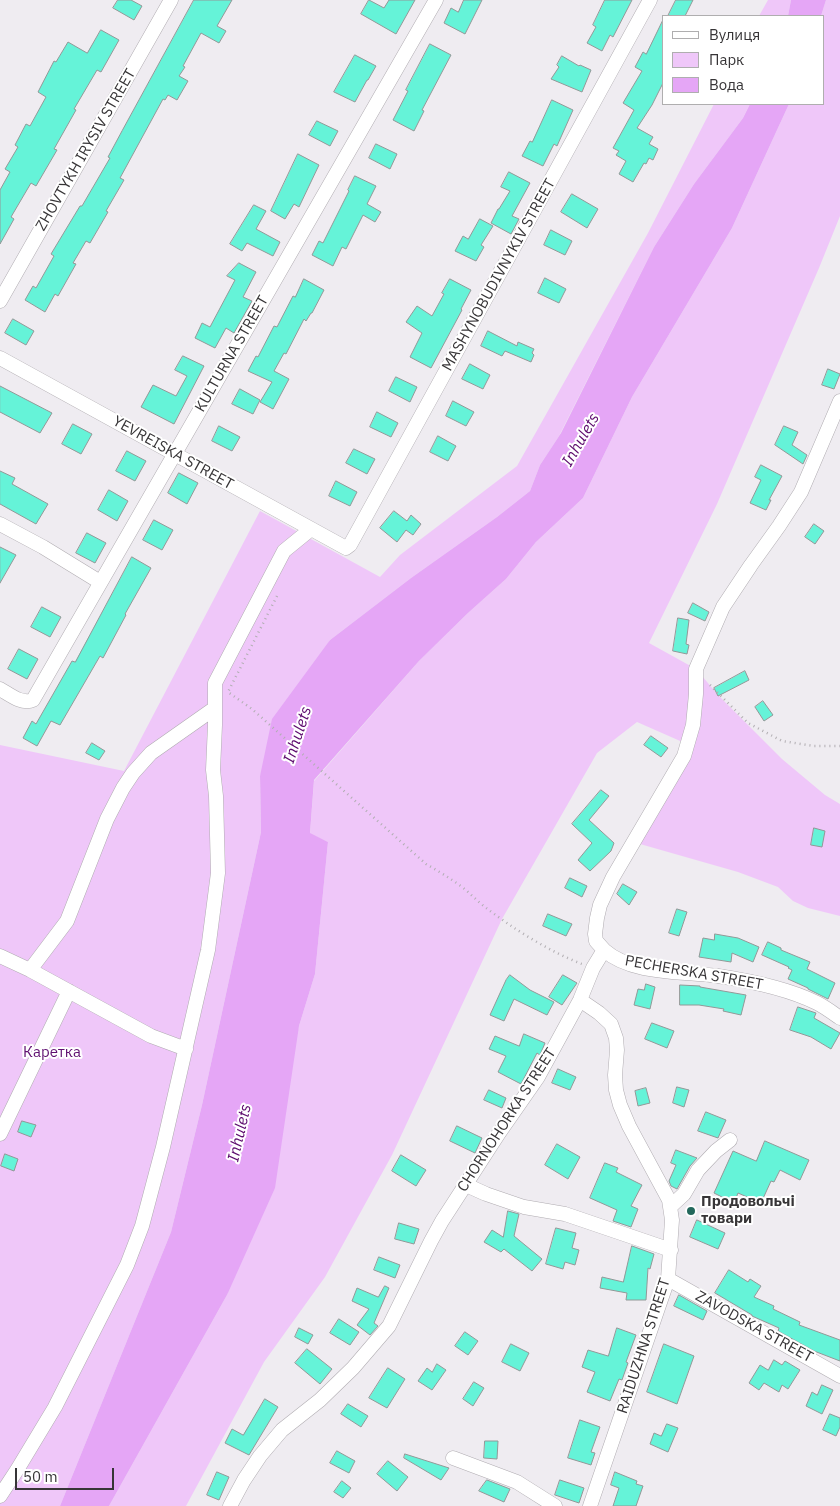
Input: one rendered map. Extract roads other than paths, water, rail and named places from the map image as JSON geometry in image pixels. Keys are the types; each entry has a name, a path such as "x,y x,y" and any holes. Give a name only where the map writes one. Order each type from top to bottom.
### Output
{"street":[{"name":"ZHOVTYKH IRYSIV STREET","path":"0,301 171,0"},
{"name":"KULTURNA STREET","path":"0,689 23,702 33,700 436,0"},
{"name":"MASHYNOBUDIVNYKIV STREET","path":"346,548 350,545 650,0"},
{"name":"YEVREISKA STREET","path":"0,358 346,548"},
{"path":"604,950 596,941 596,918 613,877 684,756 693,725 696,668 723,607 801,492 840,401"},
{"path":"0,524 43,547 100,582"},
{"path":"0,1496 55,1407 127,1265 142,1226 163,1146 208,950 218,872 216,796 213,770 215,684 284,551 311,529"},
{"path":"30,970 67,921 107,819 133,773 151,754 215,708"},
{"name":"CHORNOHORKA STREET","path":"230,1506 255,1464 282,1430 320,1400 353,1368 389,1326 431,1241 499,1133 538,1077 580,1000 593,968 604,950"},
{"name":"PECHERSKA STREET","path":"604,950 617,959 637,966 672,972 717,976 766,986 818,1003 840,1018"},
{"path":"0,956 30,970 151,1036 186,1049"},
{"path":"0,1134 68,991"},
{"name":"RAIDUZHNA STREET","path":"580,1000 611,1024 616,1038 615,1075 620,1105 629,1126 669,1200 672,1220 668,1279 590,1506"},
{"path":"671,1206 684,1194 698,1170 716,1151 730,1140"},
{"path":"466,1185 524,1207 565,1214 671,1250"},
{"name":"ZAVODSKA STREET","path":"668,1279 840,1376"},
{"path":"453,1458 517,1482 555,1506"}],"water":[{"path":"791,0 826,0 821,15 788,15"},
{"name":"Inhulets","path":"750,105 789,105 732,228 632,397 583,498 536,542 506,579 419,661 314,780 310,833 328,842 315,974 299,1026 275,1188 227,1295 109,1506 60,1506 171,1232 202,1105 261,832 260,776 272,719 330,640 530,491 540,465 561,433 654,247 694,184 743,118"}],"place":[{"name":"Продовольчі товари","path":"691,1211"}],"park label":[{"name":"Каретка","path":"52,1053"}]}
